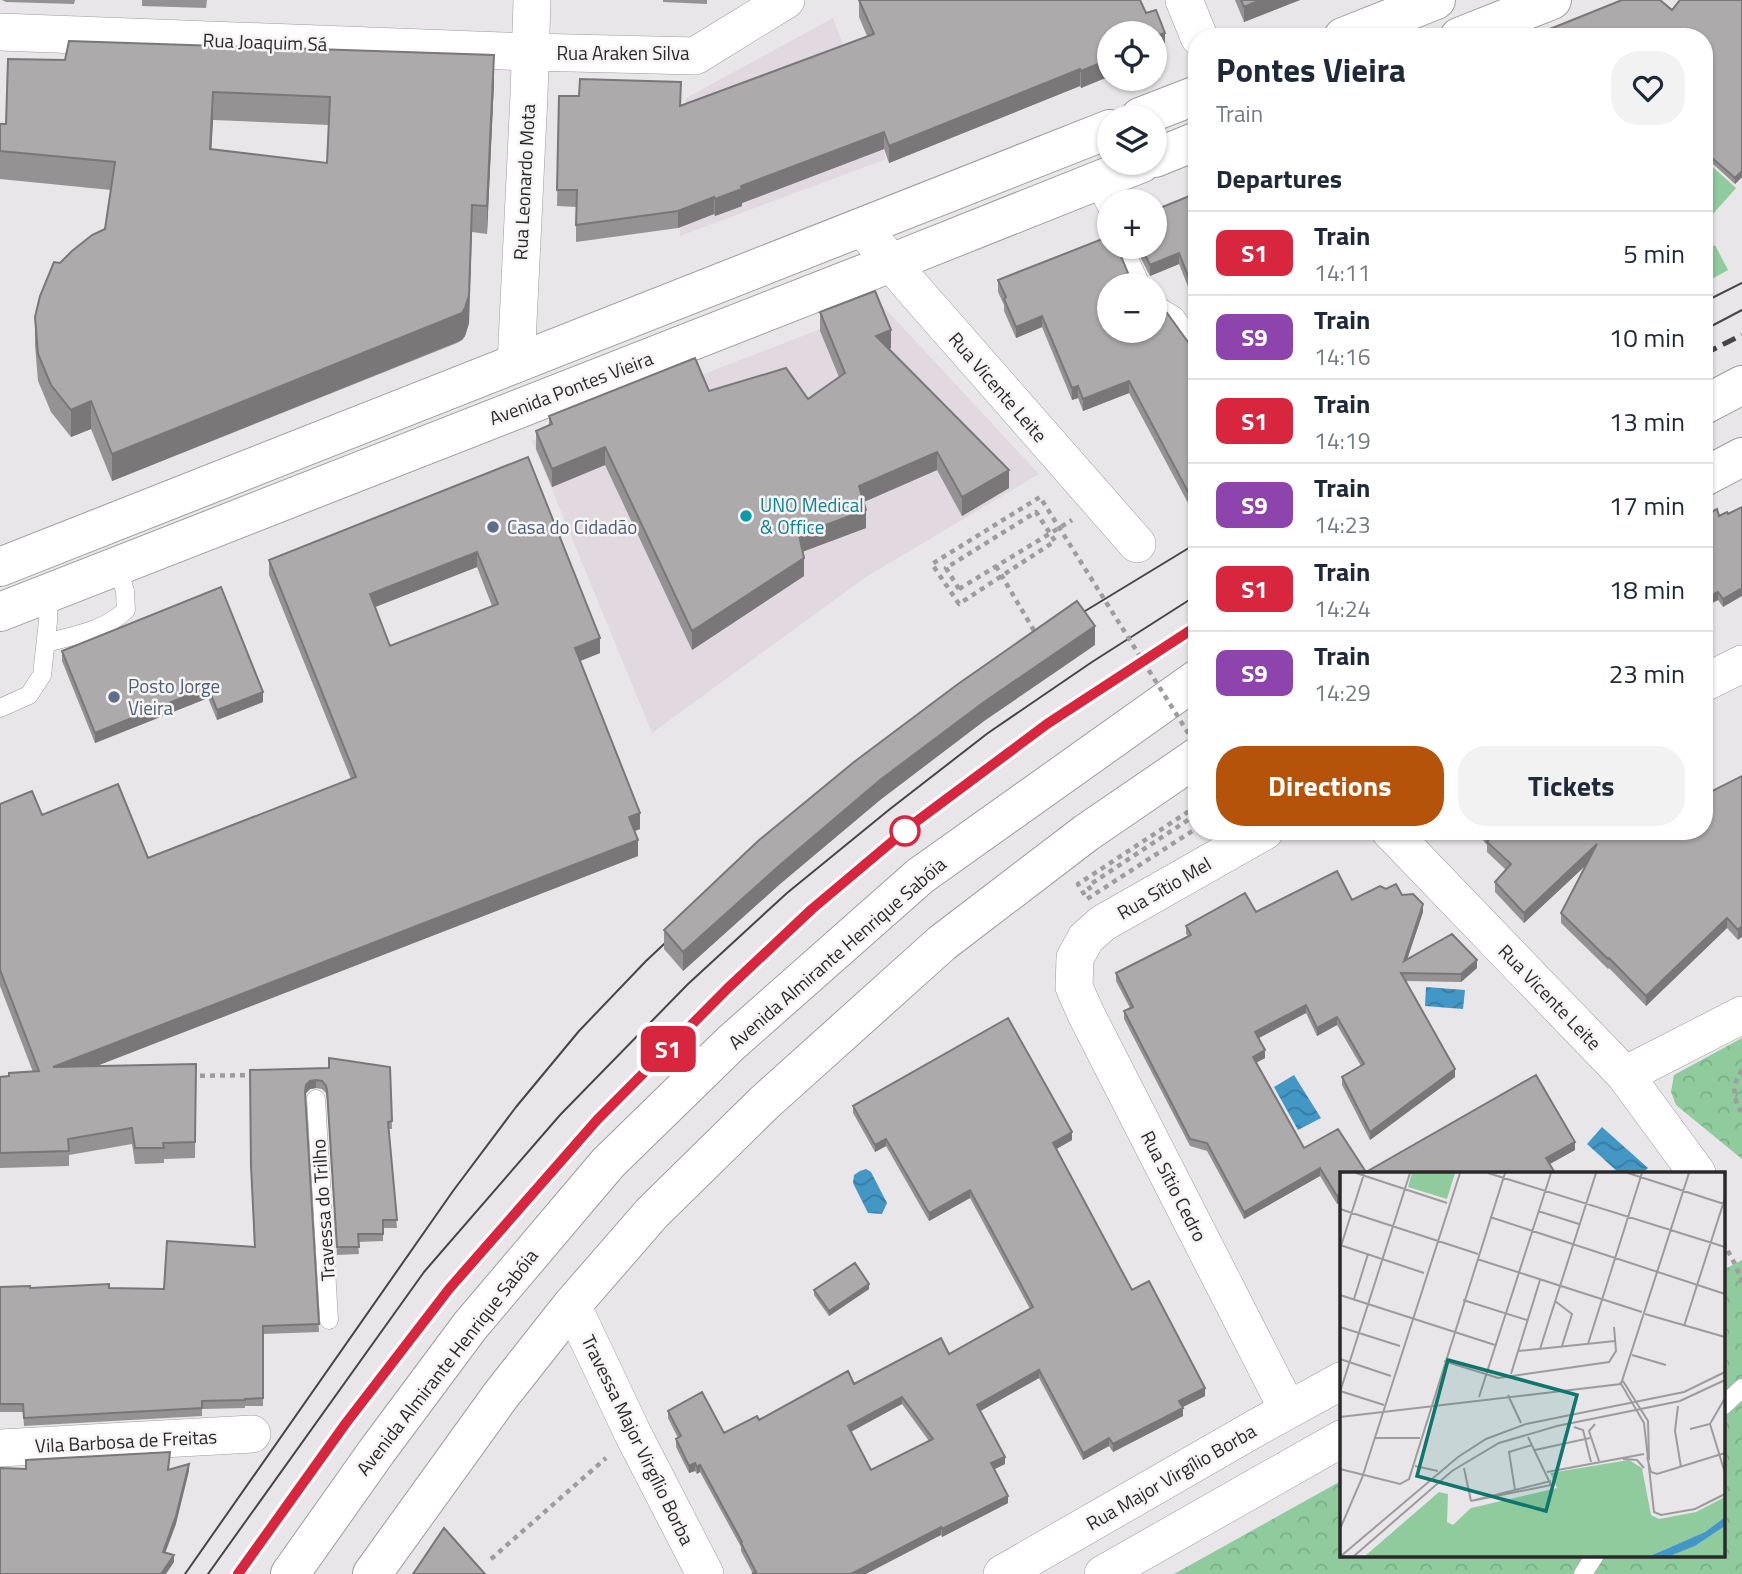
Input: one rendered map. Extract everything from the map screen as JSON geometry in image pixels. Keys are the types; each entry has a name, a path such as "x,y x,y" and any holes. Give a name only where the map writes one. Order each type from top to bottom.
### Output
{"main road":[{"path":"1366,28 1436,0"},
{"path":"1482,28 1552,0"},
{"path":"1167,107 1188,98"},
{"path":"0,567 1097,134"},
{"path":"1167,153 1188,145"},
{"name":"Avenida Pontes Vieira","path":"1112,189 1128,175"},
{"name":"Avenida Pontes Vieira","path":"0,612 891,263 1097,200"},
{"path":"1713,400 1742,385"},
{"path":"1713,472 1742,457"},
{"name":"Avenida Almirante Henrique Sabóia","path":"290,1574 462,1336 608,1163 731,1043 920,876 1188,684"},
{"path":"372,1574 501,1395 572,1305 652,1213 755,1112 942,943 1086,833 1188,763"}],"street":[{"name":"Rua Leonardo Mota","path":"516,364 532,0"},
{"name":"Rua Araken Silva","path":"530,52 695,56 786,0"},
{"path":"1184,0 1195,28"},
{"name":"Rua Joaquim Sá","path":"0,32 530,52"},
{"name":"Rua Vicente Leite","path":"862,227 1137,544"},
{"path":"1713,678 1742,664"},
{"name":"Rua Sítio Mel","path":"1075,958 1086,939 1103,923 1249,840"},
{"name":"Rua Vicente Leite","path":"1406,840 1625,1075 1697,1172"},
{"name":"Rua Sítio Cedro","path":"1075,958 1074,987 1086,1014 1288,1410"},
{"path":"1625,1075 1742,1015"},
{"name":"Travessa Major Virgílio Borba","path":"572,1305 633,1434 705,1574"},
{"name":"Rua Major Virgílio Borba","path":"1002,1574 1340,1382"},
{"name":"Vila Barbosa de Freitas","path":"0,1448 252,1434"},
{"path":"1103,1574 1340,1440"}],"lane":[{"path":"1167,311 1175,316 1188,334"},
{"path":"46,643 101,628 126,610 125,591 117,566"},
{"path":"0,708 29,695 43,675 49,592"},
{"name":"Travessa do Trilho","path":"316,1099 329,1321"},
{"path":"1724,1405 1742,1388"},
{"path":"1583,1574 1594,1556"}],"path":[{"path":"1100,503 996,566 959,589 946,568 1036,512 1055,541 959,604 932,564 1040,497 1188,733"},
{"path":"996,566 1040,640"},
{"path":"1188,812 1078,884 1087,899 1188,834"},
{"path":"1088,886 1188,820"},
{"path":"1742,1070 1734,1089 1735,1101 1742,1112"},
{"path":"187,1077 266,1075"},
{"path":"1724,1244 1742,1282"},
{"path":"491,1559 633,1434"}],"shaded area":[{"path":"833,18 886,159 680,236 686,98"},
{"path":"882,305 1039,474 866,577 652,733 532,441"}],"green space":[{"path":"1713,167 1736,188 1713,214"},
{"path":"1715,245 1728,270 1713,278"},
{"path":"1742,1038 1742,1159 1676,1105 1671,1092 1674,1075"},
{"path":"1742,1260 1742,1574 1174,1574 1340,1482 1340,1556 1724,1556 1724,1269"}],"water":[{"path":"1426,987 1465,990 1463,1009 1425,1006"},
{"path":"1294,1075 1321,1118 1298,1130 1274,1087"},
{"path":"1602,1127 1648,1168 1644,1172 1618,1172 1587,1144"},
{"path":"866,1169 871,1172 887,1203 882,1214 868,1213 853,1183 854,1175"}],"building":[{"path":"859,0 1140,0 1146,13 1156,10 1160,21 1097,21 1097,64 889,146 884,132 741,186 742,189 678,211 576,225 577,190 557,190 559,96 579,96 580,79 681,82 680,106 874,34"},
{"path":"1241,0 1260,0 1244,7"},
{"path":"1622,0 1660,0 1672,10 1680,0 1742,0 1742,171 1735,178 1713,159 1713,28 1552,28"},
{"path":"69,41 494,55 487,206 472,205 469,295 462,313 112,454 91,401 71,410 51,385 38,354 35,317 40,296 54,262 60,263 92,235 105,229 115,162 0,151 0,124 6,124 8,59 65,60","holes":["213,92 330,97 327,163 210,149"]},
{"path":"1188,197 1188,276 1179,253 1167,258 1167,205"},
{"path":"1097,241 1097,259 1122,259 1128,273 1097,273 1097,343 1167,343 1167,313 1188,342 1188,492 1129,381 1083,399 1078,386 1072,388 1042,316 1016,327 1004,299 1006,297 998,280"},
{"path":"1147,259 1164,259 1150,265"},
{"name":"UNO Medical & Office","path":"875,291 891,330 876,336 1009,470 962,497 937,452 859,486 866,510 799,535 804,558 692,631 605,447 552,469 536,431 552,424 549,416 695,358 709,391 786,368 808,399 845,373 820,312"},
{"path":"528,457 600,638 575,648 640,813 629,817 638,840 53,1067 196,1064 195,1142 163,1143 164,1148 135,1148 132,1128 68,1139 69,1151 0,1153 0,1077 9,1076 9,1073 39,1071 0,970 0,804 32,791 42,815 118,784 148,858 356,777 269,560","holes":["477,552 498,604 390,646 370,594"]},
{"path":"1742,507 1742,588 1723,599 1718,592 1713,594 1713,511 1717,509 1719,516 1727,512 1728,514"},
{"path":"221,587 263,692 217,710 208,687 95,733 62,651"},
{"path":"1077,601 1095,626 984,702 880,780 683,952 664,930 758,841 854,762 958,684"},
{"path":"1742,776 1742,926 1738,930 1727,918 1646,996 1561,913 1597,844 1524,913 1495,882 1511,864 1487,842 1488,840 1713,840 1713,790"},
{"path":"1337,871 1352,900 1380,886 1386,889 1396,884 1402,895 1413,894 1423,904 1404,961 1452,934 1477,960 1461,974 1401,973 1455,1069 1370,1132 1342,1077 1364,1064 1337,1017 1317,1028 1306,1005 1255,1032 1265,1050 1253,1057 1304,1148 1338,1129 1366,1172 1340,1172 1340,1194 1337,1196 1320,1168 1244,1212 1207,1143 1190,1139 1124,1011 1133,1007 1116,973 1191,935 1186,926 1245,893 1256,912"},
{"path":"1008,1018 1072,1132 1053,1143 1132,1290 1149,1281 1205,1388 1179,1401 1183,1408 1113,1444 1109,1438 1083,1453 1039,1370 977,1405 1005,1457 991,1463 1008,1496 851,1574 752,1574 756,1572 742,1542 700,1465 697,1467 695,1463 689,1466 676,1439 681,1436 668,1411 702,1392 724,1433 757,1416 759,1420 848,1371 854,1384 941,1338 949,1354 1033,1307 970,1190 929,1213 886,1139 875,1145 853,1106","holes":["902,1397 933,1439 871,1470 848,1426"]},
{"path":"329,1058 390,1067 392,1121 388,1122 397,1220 383,1220 383,1234 358,1234 359,1247 337,1247 327,1090 322,1081 310,1081 305,1092 319,1324 263,1326 263,1398 202,1401 202,1408 24,1418 23,1404 0,1404 0,1287 109,1284 109,1288 164,1289 167,1241 255,1247 250,1070 329,1068"},
{"path":"1536,1075 1575,1142 1546,1158 1554,1172 1366,1172"},
{"path":"855,1263 869,1284 829,1311 814,1290"},
{"path":"170,1452 168,1470 189,1464 176,1516 163,1552 174,1555 161,1574 0,1574 0,1468 26,1469 26,1460"},
{"path":"444,1528 485,1574 413,1574"}],"tram line":[{"path":"1713,298 1742,283"},
{"path":"1713,325 1742,310"},
{"path":"1067,622 1188,548"},
{"path":"208,1574 424,1272 560,1115 688,984 787,893 988,733 1188,601"},
{"path":"185,1574 453,1191 516,1107 579,1031 678,931"}],"railway":[{"path":"1713,350 1742,335"},
{"path":"238,1574 346,1423 449,1289 597,1120 728,988 812,910 913,824 1047,724 1188,632"}],"train":[{"name":"S1","path":"238,1574 346,1423 449,1289 597,1120 728,988 812,909 913,824 1047,724 1188,632"}],"place":[{"name":"UNO Medical & Office","path":"746,516"},
{"name":"Casa do Cidadão","path":"493,527"},
{"name":"Posto Jorge Vieira","path":"114,697"}]}
